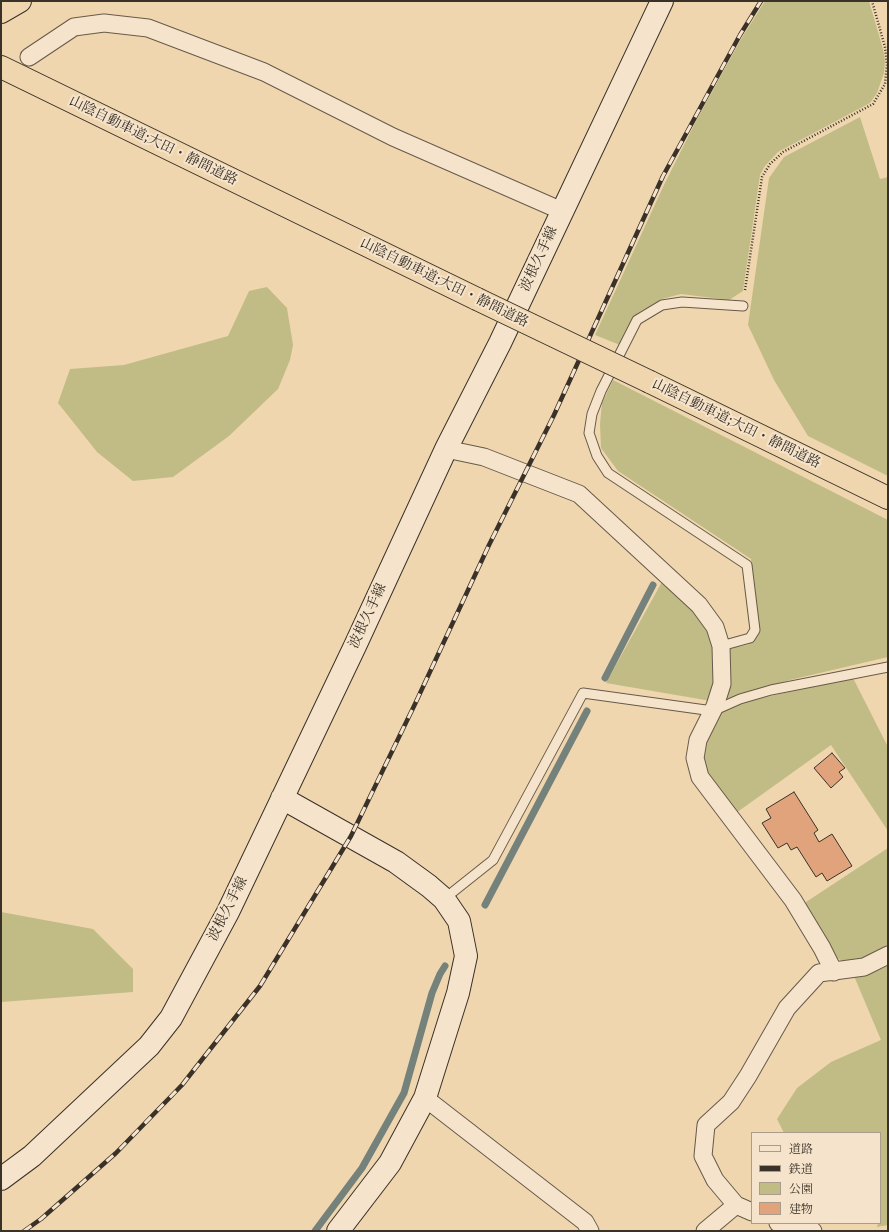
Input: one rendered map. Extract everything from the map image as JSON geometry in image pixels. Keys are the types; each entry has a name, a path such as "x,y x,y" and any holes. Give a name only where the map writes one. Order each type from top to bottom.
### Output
{"highway":[{"path":"1,12 20,1"},
{"name":"山陰自動車道;大田・静間道路","path":"1,66 888,498"}],"main road":[{"name":"波根久手線","path":"1,1178 32,1156 149,1046 171,1018 228,912 358,639 446,449 500,343 662,1"},
{"path":"282,798 396,862 429,886 444,899 459,921 466,956 458,993 425,1098 390,1163 338,1231"}],"street":[{"path":"29,57 74,27 104,23 148,28 264,72 393,137 562,211"},
{"path":"446,449 484,457 578,494 700,605 715,627 721,646 722,684 713,711 698,740 695,758 700,777 793,900 822,948 834,972"},
{"path":"751,1212 736,1205 715,1180 703,1156 706,1125 731,1102 748,1076 787,1008 819,973 864,967 888,955"},
{"path":"425,1098 585,1222 590,1231"},
{"path":"705,1231 736,1205"},
{"path":"780,1224 787,1227 812,1231"}],"lane":[{"path":"721,646 750,638 754,630 747,565 608,472 597,456 590,433 592,414 601,391 637,320 662,305 682,302 743,306"},
{"path":"444,899 493,860 583,693 713,711 740,699 771,690 888,667"}],"path":[{"path":"743,306 762,177 770,164 783,152 873,104 885,84 888,65 885,47 872,1"}],"green space":[{"path":"765,1 869,1 885,61 884,73 877,93 870,103 778,152 765,166 760,175 743,291 729,300 681,294 662,299 639,312 628,326 620,345 595,335 663,187 695,123 741,39"},
{"path":"860,117 880,179 888,177 888,476 808,436 774,380 748,325 769,178 784,157"},
{"path":"267,287 287,308 293,345 290,360 278,389 229,436 173,477 133,481 97,452 58,403 70,369 124,365 228,336 249,291"},
{"path":"613,380 888,520 888,657 790,680 727,699 727,649 747,645 753,642 757,635 751,559 618,471 601,448 600,424 602,403"},
{"path":"663,580 695,608 709,630 717,669 711,701 606,683"},
{"path":"853,678 888,747 888,831 831,745 736,813 714,787 699,754 721,712 748,701"},
{"path":"888,848 888,948 867,959 846,963 835,957 803,904"},
{"path":"1,912 93,929 133,969 133,992 1,1002"},
{"path":"888,964 888,1225 877,1227 878,1224 881,1224 881,1132 784,1132 777,1119 797,1088 831,1062 881,1040 854,976"}],"building":[{"path":"832,753 845,768 839,772 843,777 831,788 814,768"},
{"path":"794,792 818,830 814,833 819,842 832,834 852,866 827,881 822,873 816,877 797,847 791,850 787,843 778,848 762,823 771,818 766,809"}],"waterway":[{"path":"605,678 653,585"},
{"path":"485,905 587,711"},
{"path":"315,1231 362,1168 404,1093 432,993 445,966"}],"railway":[{"path":"24,1231 41,1219 116,1153 182,1085 260,986 351,836 415,704 489,545 554,415 663,176 740,35 761,1"}]}
